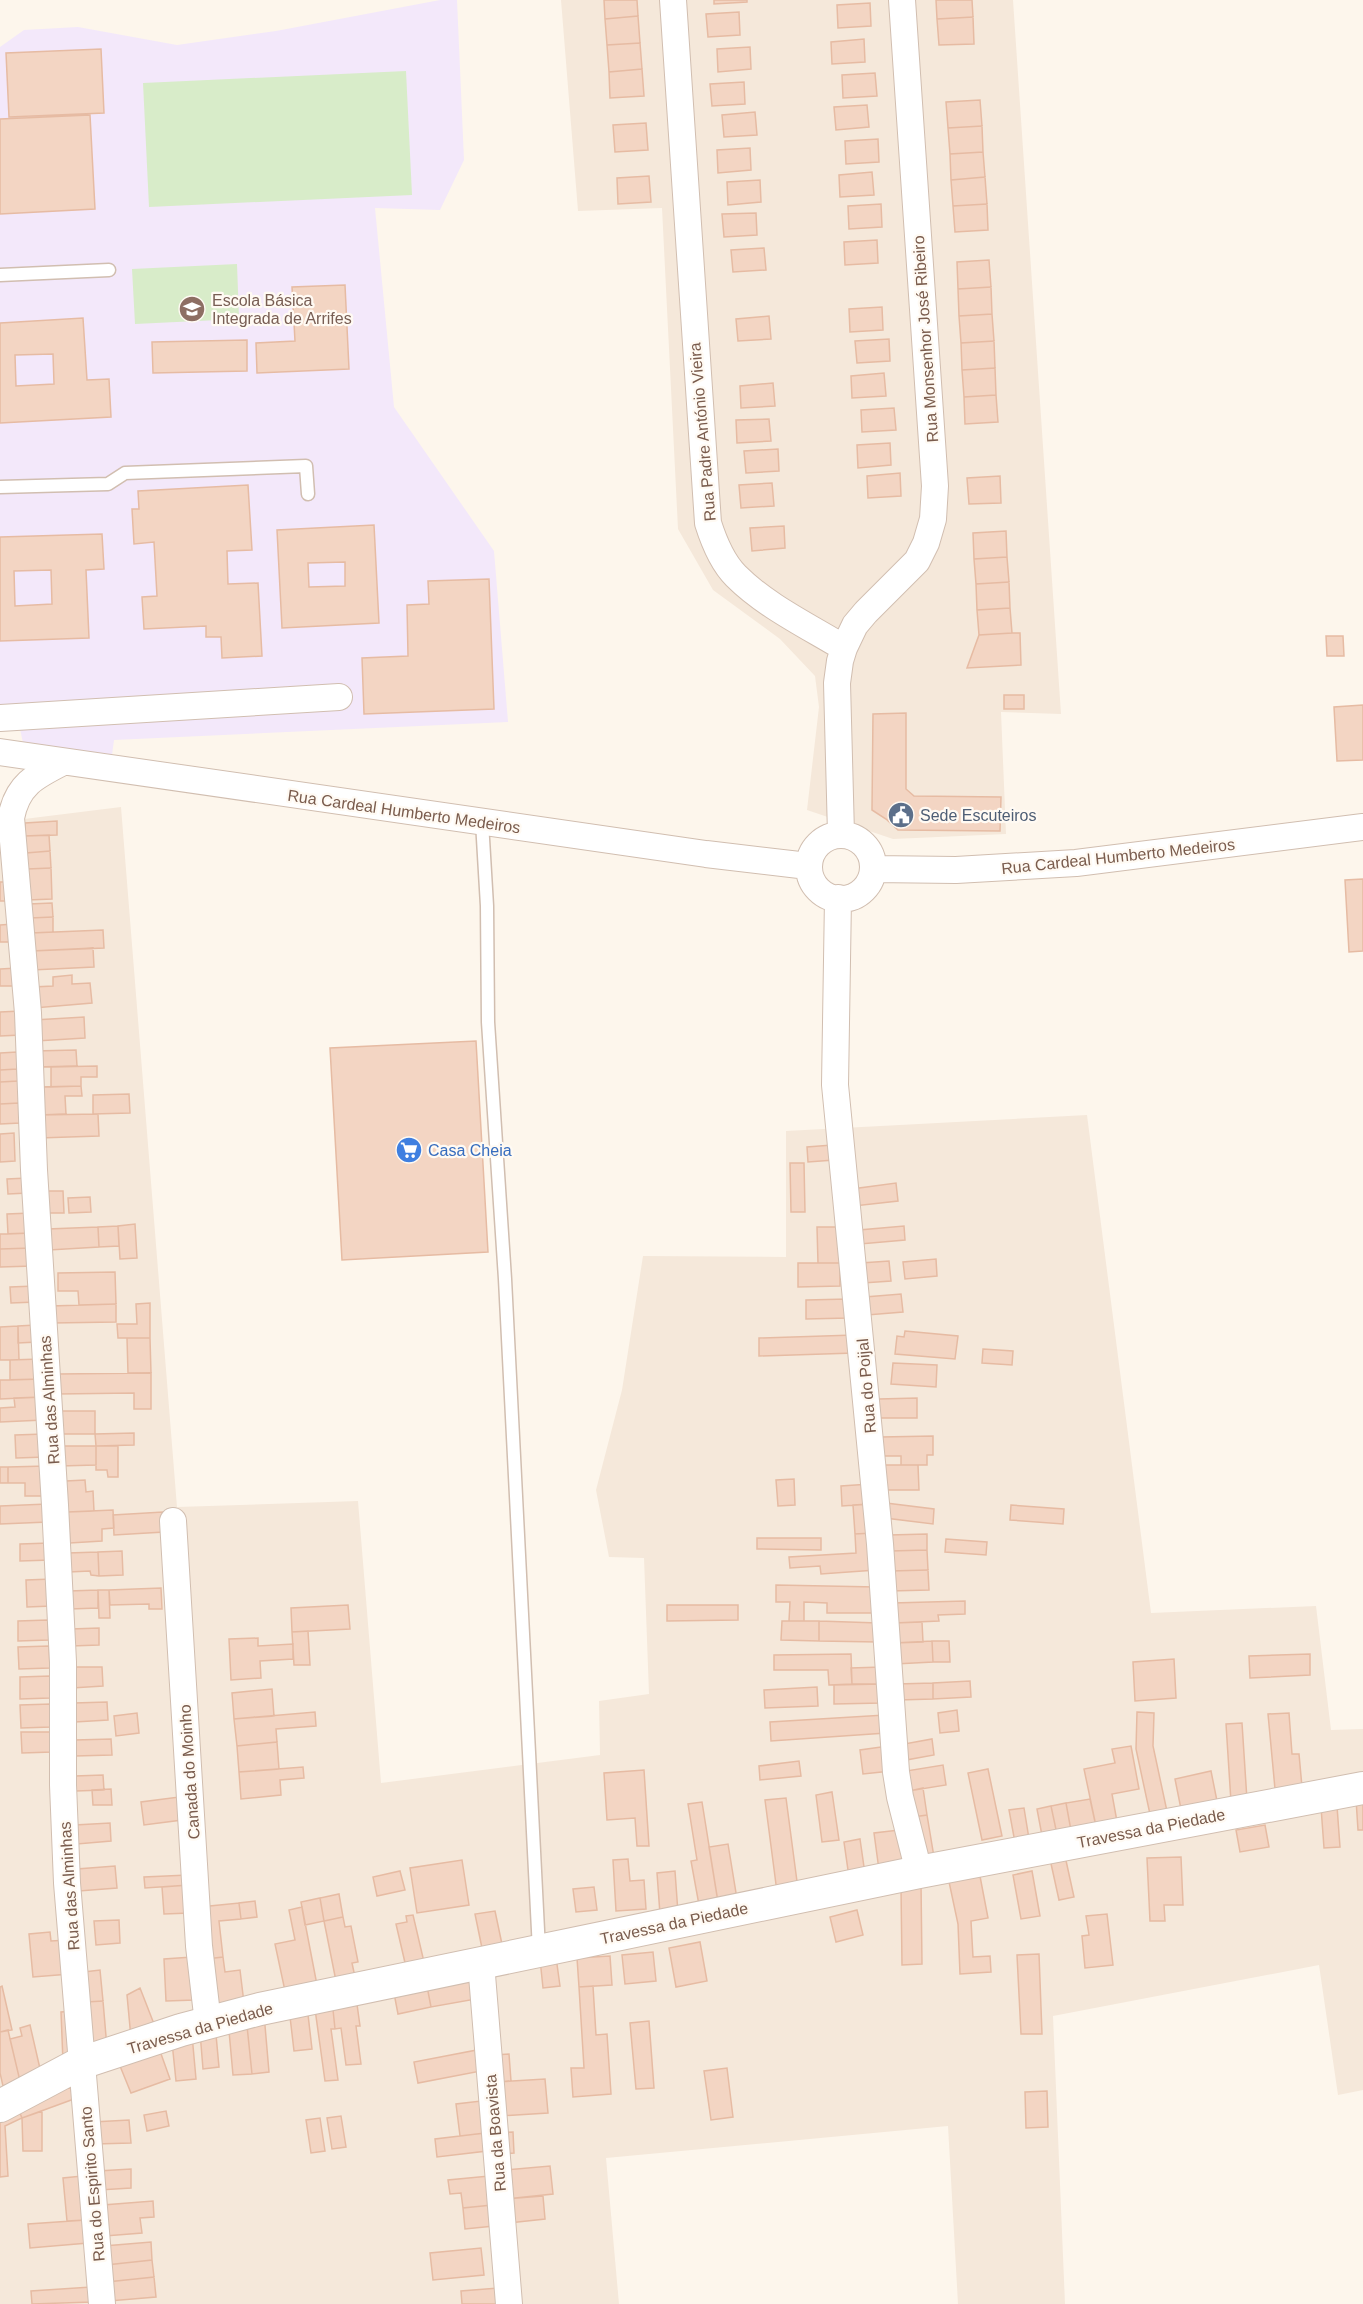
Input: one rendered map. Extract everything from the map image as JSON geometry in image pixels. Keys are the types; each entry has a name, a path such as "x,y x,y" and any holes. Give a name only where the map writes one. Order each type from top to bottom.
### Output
{"street":[{"name":"Rua Padre António Vieira","path":"673,0 708,523 716,547 735,575 758,595 844,648"},
{"name":"Rua Monsenhor José Ribeiro","path":"844,648 855,626 866,612 916,561 926,543 933,519 935,486 902,0"},
{"path":"841,834 837,683 844,648"},
{"path":"0,718 339,697"},
{"name":"Rua Cardeal Humberto Medeiros","path":"0,752 706,854 808,866"},
{"name":"Rua das Alminhas","path":"63,762 37,775 23,788 13,806 11,818 28,1013 34,1170 62,1651 63,1785 67,1883 81,2063"},
{"name":"Rua Cardeal Humberto Medeiros","path":"873,869 956,870 1076,863 1363,827"},
{"path":"841,834 854,837 864,845 871,856 873,869 869,881 861,891 850,897 838,898 828,896 814,884 808,866 811,854 818,844 829,837 841,834"},
{"name":"Rua do Poijal","path":"838,898 835,1084 880,1544 896,1772 919,1872"},
{"name":"Canada do Moinho","path":"173,1521 199,1946 208,2023"},
{"name":"Travessa da Piedade","path":"0,2106 81,2063 260,2009 919,1872 1363,1788"},
{"name":"Rua da Boavista","path":"481,1963 509,2304"},
{"name":"Rua do Espirito Santo","path":"81,2063 102,2304"}],"lane":[{"path":"0,275 109,270"},
{"path":"0,488 108,484 125,473 306,466 308,494"},
{"path":"482,822 487,906 489,1022 540,1952"}],"shaded area":[{"name":"Escola Básica Integrada de Arrifes","path":"440,0 457,0 464,160 440,210 375,208 394,407 494,551 508,722 114,740 112,755 23,743 16,710 0,710 0,47 24,30 78,27 177,45 276,31"},
{"path":"561,0 1013,0 1061,714 1001,712 1006,834 893,839 807,810 819,707 815,676 780,639 713,590 678,529 662,208 578,211"},
{"path":"121,807 177,1507 358,1501 381,1783 600,1755 599,1701 649,1694 644,1558 609,1557 596,1490 622,1390 643,1256 786,1257 786,1131 1087,1115 1151,1613 1316,1606 1331,1730 1363,1729 1363,2090 1338,2095 1319,1965 1053,2016 1065,2304 958,2304 948,2126 606,2158 619,2304 0,2304 0,822"}],"green space":[{"path":"406,71 412,195 149,207 143,83"},
{"path":"237,264 239,319 135,324 132,269"}],"building":[{"path":"604,0 637,0 638,16 605,19"},
{"path":"714,0 747,0 747,2 714,4"},
{"path":"936,0 972,0 973,17 937,19"},
{"path":"870,3 871,26 838,28 837,5"},
{"path":"739,12 740,35 708,37 706,14"},
{"path":"638,16 640,43 607,45 605,19"},
{"path":"973,17 974,44 939,45 937,19"},
{"path":"864,39 865,62 832,64 831,42"},
{"path":"640,43 642,69 609,72 607,45"},
{"path":"750,47 751,69 718,72 717,49"},
{"path":"101,49 104,113 9,117 6,53"},
{"path":"642,69 644,96 610,98 609,72"},
{"path":"875,73 877,96 843,98 842,75"},
{"path":"744,82 745,104 712,106 710,84"},
{"path":"980,100 982,126 948,128 946,102"},
{"path":"867,105 869,127 836,130 834,107"},
{"path":"755,112 757,135 724,137 722,115"},
{"path":"90,115 95,209 0,214 0,119"},
{"path":"646,123 648,150 615,152 613,125"},
{"path":"982,126 983,152 950,154 948,128"},
{"path":"878,139 879,162 846,164 845,141"},
{"path":"750,148 751,170 718,173 717,150"},
{"path":"983,152 985,177 951,180 950,154"},
{"path":"872,172 874,195 840,197 839,175"},
{"path":"649,176 651,202 618,204 617,178"},
{"path":"985,177 987,204 953,206 951,180"},
{"path":"760,180 761,202 728,205 727,182"},
{"path":"881,204 882,227 849,229 848,206"},
{"path":"987,204 988,230 955,232 953,206"},
{"path":"756,213 757,235 724,237 722,214"},
{"path":"877,240 878,263 845,265 844,242"},
{"path":"764,248 766,270 733,272 731,250"},
{"path":"989,260 991,287 958,289 957,262"},
{"path":"345,285 349,369 257,373 256,343 295,341 292,287"},
{"path":"991,287 992,314 959,316 958,289"},
{"path":"882,307 883,330 850,332 849,309"},
{"path":"992,314 994,341 961,343 959,316"},
{"path":"769,316 771,339 738,341 736,319"},
{"path":"83,318 87,380 109,379 111,417 0,423 0,323","holes":["53,354 54,384 16,386 15,355"]},
{"path":"889,339 890,361 857,363 855,341"},
{"path":"247,340 247,371 153,373 152,342"},
{"path":"994,341 995,368 962,370 961,343"},
{"path":"995,368 996,395 964,397 962,370"},
{"path":"884,373 886,396 852,398 851,376"},
{"path":"773,383 775,406 741,408 740,386"},
{"path":"996,395 998,422 965,424 964,397"},
{"path":"894,408 896,430 862,432 861,410"},
{"path":"769,419 771,441 737,443 736,420"},
{"path":"890,443 891,465 858,468 857,445"},
{"path":"778,449 779,471 746,473 744,451"},
{"path":"900,473 901,496 868,498 867,476"},
{"path":"1000,476 1001,503 969,504 967,478"},
{"path":"772,483 774,506 741,508 739,485"},
{"path":"248,485 252,550 227,551 228,584 258,583 262,656 222,658 221,637 206,637 206,626 144,629 142,597 157,596 154,542 134,544 132,509 139,509 138,491"},
{"path":"374,525 379,623 282,628 277,530","holes":["345,562 345,586 309,587 308,563"]},
{"path":"784,526 785,548 752,551 750,528"},
{"path":"1006,531 1007,557 974,559 973,533"},
{"path":"102,534 104,569 86,570 89,638 0,641 0,537","holes":["51,570 52,604 15,606 14,571"]},
{"path":"1007,557 1009,582 976,584 974,559"},
{"path":"489,579 494,709 364,714 362,658 408,656 407,605 429,604 428,581"},
{"path":"1009,582 1010,608 977,610 976,584"},
{"path":"1010,608 1012,633 979,635 977,610"},
{"path":"1020,633 1021,665 967,668 979,635"},
{"path":"1326,636 1343,636 1344,656 1327,656"},
{"path":"1004,695 1024,695 1024,709 1004,709"},
{"path":"1363,705 1363,760 1337,761 1334,707"},
{"path":"906,713 906,789 914,796 1001,797 1000,831 898,830 872,810 873,714"},
{"path":"57,821 57,835 25,836 25,823"},
{"path":"49,835 50,851 26,853 25,836"},
{"path":"50,851 51,868 27,869 26,853"},
{"path":"51,868 52,899 28,900 27,869"},
{"path":"1363,879 1363,951 1349,952 1345,880"},
{"path":"0,882 12,882 12,901 0,901"},
{"path":"52,903 53,917 30,918 29,904"},
{"path":"53,917 53,932 31,933 30,918"},
{"path":"13,924 14,942 0,942 0,925"},
{"path":"103,930 104,948 32,951 31,933"},
{"path":"93,948 94,967 32,970 32,951"},
{"path":"17,968 17,986 0,986 0,969"},
{"path":"72,975 72,984 90,983 92,1003 34,1008 33,987 53,986 53,977"},
{"path":"20,1011 21,1035 0,1036 0,1012"},
{"path":"84,1017 85,1038 36,1041 34,1020"},
{"name":"Casa Cheia","path":"476,1041 488,1252 342,1260 330,1048"},
{"path":"76,1050 77,1066 35,1067 34,1051"},
{"path":"17,1052 17,1069 0,1070 0,1053"},
{"path":"97,1066 97,1077 81,1077 81,1086 51,1087 51,1067"},
{"path":"17,1069 18,1081 0,1082 0,1070"},
{"path":"18,1081 19,1103 0,1104 0,1082"},
{"path":"81,1086 82,1096 65,1096 66,1114 38,1115 38,1087"},
{"path":"129,1094 130,1113 93,1114 93,1095"},
{"path":"19,1103 20,1123 0,1124 0,1104"},
{"path":"98,1114 99,1136 39,1138 38,1115"},
{"path":"14,1133 15,1161 0,1162 0,1134"},
{"path":"832,1145 834,1160 808,1162 807,1147"},
{"path":"790,1163 804,1163 805,1212 791,1212"},
{"path":"27,1178 28,1193 8,1194 7,1179"},
{"path":"896,1183 898,1201 854,1206 852,1189"},
{"path":"44,1191 63,1191 64,1213 44,1213"},
{"path":"90,1197 91,1212 69,1213 68,1198"},
{"path":"31,1213 31,1233 8,1234 7,1214"},
{"path":"135,1224 137,1258 120,1259 118,1226"},
{"path":"118,1226 119,1246 99,1247 98,1227"},
{"path":"904,1226 905,1240 860,1244 859,1230"},
{"path":"98,1227 99,1247 49,1250 48,1229"},
{"path":"817,1227 847,1227 848,1263 818,1263"},
{"path":"31,1233 32,1248 0,1249 0,1234"},
{"path":"32,1248 33,1266 0,1267 0,1249"},
{"path":"936,1259 937,1276 905,1279 903,1262"},
{"path":"889,1261 891,1281 863,1283 861,1263"},
{"path":"798,1263 840,1263 840,1286 798,1287"},
{"path":"115,1272 116,1304 79,1305 78,1291 58,1291 58,1273"},
{"path":"35,1286 36,1302 11,1303 10,1287"},
{"path":"901,1294 903,1312 867,1315 865,1297"},
{"path":"848,1299 849,1318 806,1319 806,1300"},
{"path":"150,1303 150,1338 118,1338 117,1324 137,1324 136,1304"},
{"path":"116,1304 116,1322 52,1323 51,1306"},
{"path":"36,1325 37,1342 18,1343 18,1326"},
{"path":"18,1326 19,1360 0,1360 0,1327"},
{"path":"905,1331 958,1336 955,1359 895,1354 897,1336 904,1337"},
{"path":"854,1335 854,1353 759,1356 759,1338"},
{"path":"127,1338 150,1338 151,1373 128,1373"},
{"path":"983,1349 1013,1351 1012,1365 982,1363"},
{"path":"40,1359 41,1379 10,1380 10,1360"},
{"path":"893,1363 937,1365 936,1387 891,1384"},
{"path":"151,1373 151,1409 134,1409 134,1393 58,1394 58,1374"},
{"path":"41,1379 42,1397 0,1399 0,1380"},
{"path":"42,1397 43,1420 0,1422 0,1408 15,1407 14,1398"},
{"path":"917,1398 917,1418 880,1418 879,1399"},
{"path":"60,1411 95,1411 95,1434 61,1434"},
{"path":"134,1433 134,1445 96,1446 95,1434"},
{"path":"44,1434 46,1457 16,1458 15,1435"},
{"path":"933,1436 933,1455 927,1455 927,1465 901,1465 901,1456 882,1456 881,1437"},
{"path":"60,1446 96,1446 96,1465 60,1466"},
{"path":"96,1446 118,1446 118,1477 108,1477 107,1470 96,1470"},
{"path":"885,1465 918,1465 919,1490 885,1490"},
{"path":"46,1466 46,1496 25,1496 25,1483 8,1483 8,1467"},
{"path":"0,1467 8,1467 8,1483 0,1483"},
{"path":"794,1479 795,1505 778,1506 776,1480"},
{"path":"85,1480 86,1492 93,1491 94,1511 68,1512 66,1481"},
{"path":"870,1484 871,1504 842,1506 841,1486"},
{"path":"886,1503 934,1509 933,1524 885,1518"},
{"path":"47,1504 48,1522 0,1524 0,1506"},
{"path":"871,1504 873,1533 855,1534 853,1505"},
{"path":"1011,1505 1064,1509 1063,1524 1010,1520"},
{"path":"113,1510 114,1528 102,1529 102,1541 70,1543 68,1512"},
{"path":"163,1512 164,1532 114,1535 113,1515"},
{"path":"873,1533 876,1570 821,1574 820,1566 790,1568 789,1557 856,1553 855,1534"},
{"path":"927,1534 927,1550 890,1551 889,1535"},
{"path":"757,1538 821,1538 821,1550 757,1549"},
{"path":"946,1539 987,1542 986,1555 945,1552"},
{"path":"50,1543 51,1560 20,1561 20,1544"},
{"path":"927,1550 928,1570 890,1571 890,1551"},
{"path":"122,1551 123,1575 99,1576 98,1552"},
{"path":"98,1552 99,1576 91,1575 90,1571 69,1572 68,1553"},
{"path":"928,1570 929,1590 890,1591 890,1571"},
{"path":"52,1579 52,1606 27,1607 26,1580"},
{"path":"776,1585 876,1587 876,1613 827,1613 827,1603 804,1602 804,1621 789,1621 790,1602 776,1602"},
{"path":"161,1588 162,1609 149,1609 149,1604 110,1605 109,1590"},
{"path":"98,1590 109,1590 110,1618 99,1618"},
{"path":"98,1590 98,1608 70,1609 69,1591"},
{"path":"965,1601 965,1614 938,1615 939,1621 894,1623 893,1603"},
{"path":"348,1605 350,1629 292,1632 291,1608"},
{"path":"667,1605 738,1605 738,1620 667,1621"},
{"path":"48,1620 49,1640 18,1641 18,1621"},
{"path":"782,1621 819,1621 819,1641 781,1640"},
{"path":"819,1621 878,1623 878,1642 819,1641"},
{"path":"922,1622 923,1642 894,1643 894,1623"},
{"path":"99,1628 99,1645 71,1646 71,1629"},
{"path":"308,1631 310,1665 294,1665 292,1632"},
{"path":"258,1638 258,1646 293,1644 293,1659 260,1661 261,1678 231,1680 229,1639"},
{"path":"932,1641 949,1641 950,1662 933,1662"},
{"path":"932,1641 933,1662 895,1664 894,1643"},
{"path":"49,1646 50,1668 19,1669 18,1647"},
{"path":"851,1654 852,1684 829,1685 828,1670 774,1670 774,1655"},
{"path":"1310,1654 1310,1675 1250,1678 1249,1656"},
{"path":"1174,1659 1176,1698 1135,1701 1133,1662"},
{"path":"72,1667 102,1667 103,1686 72,1688"},
{"path":"882,1667 882,1684 852,1684 851,1668"},
{"path":"50,1676 50,1698 20,1699 20,1677"},
{"path":"970,1681 971,1697 933,1699 933,1683"},
{"path":"933,1683 933,1699 898,1700 897,1684"},
{"path":"882,1684 882,1703 834,1704 834,1685"},
{"path":"817,1687 818,1706 765,1708 764,1690"},
{"path":"272,1689 274,1716 234,1719 232,1693"},
{"path":"107,1702 108,1720 75,1722 74,1703"},
{"path":"51,1704 51,1727 21,1728 20,1705"},
{"path":"957,1710 959,1731 940,1733 938,1713"},
{"path":"315,1712 316,1726 276,1729 277,1742 237,1746 234,1719"},
{"path":"1137,1712 1154,1713 1153,1746 1168,1816 1151,1819 1136,1749"},
{"path":"137,1713 139,1733 116,1736 114,1716"},
{"path":"1289,1713 1292,1754 1299,1754 1302,1787 1275,1789 1268,1714"},
{"path":"885,1715 886,1733 771,1741 770,1722"},
{"path":"1242,1723 1247,1800 1231,1802 1226,1724"},
{"path":"21,1732 52,1732 52,1752 22,1753"},
{"path":"111,1739 112,1755 75,1756 75,1740"},
{"path":"932,1739 934,1755 906,1760 904,1744"},
{"path":"277,1742 279,1769 239,1772 237,1746"},
{"path":"888,1746 891,1771 863,1774 860,1750"},
{"path":"1131,1746 1139,1789 1112,1794 1118,1827 1097,1831 1084,1769 1115,1763 1112,1749"},
{"path":"799,1761 801,1776 760,1780 759,1766"},
{"path":"943,1765 946,1785 909,1791 906,1771"},
{"path":"303,1767 304,1778 280,1780 281,1795 241,1799 239,1772"},
{"path":"988,1769 1002,1836 982,1840 968,1773"},
{"path":"644,1770 649,1846 637,1846 635,1818 607,1820 604,1773"},
{"path":"1211,1771 1217,1801 1181,1809 1175,1779"},
{"path":"103,1775 104,1790 76,1791 75,1776"},
{"path":"923,1788 927,1815 913,1817 909,1791"},
{"path":"111,1789 112,1805 93,1805 92,1790"},
{"path":"832,1792 839,1840 822,1842 816,1795"},
{"path":"179,1797 182,1820 144,1825 141,1802"},
{"path":"1363,1797 1363,1830 1358,1830 1356,1799"},
{"path":"786,1798 798,1889 777,1892 765,1800"},
{"path":"1090,1799 1097,1831 1072,1836 1066,1803"},
{"path":"702,1802 718,1902 699,1905 691,1861 697,1860 688,1804"},
{"path":"1066,1803 1072,1836 1058,1839 1051,1806"},
{"path":"1051,1806 1058,1839 1043,1841 1037,1809"},
{"path":"1337,1806 1340,1847 1324,1848 1321,1807"},
{"path":"1024,1808 1030,1845 1016,1848 1009,1810"},
{"path":"927,1815 935,1863 921,1866 913,1817"},
{"path":"110,1823 111,1841 77,1844 75,1825"},
{"path":"1265,1825 1269,1847 1240,1852 1236,1830"},
{"path":"899,1830 904,1867 879,1870 874,1833"},
{"path":"860,1839 865,1874 849,1877 844,1842"},
{"path":"728,1844 737,1899 718,1902 709,1847"},
{"path":"1065,1856 1074,1897 1059,1900 1050,1859"},
{"path":"1181,1857 1183,1905 1164,1905 1165,1921 1150,1921 1147,1858"},
{"path":"628,1859 630,1881 644,1880 646,1909 616,1911 613,1860"},
{"path":"462,1860 469,1905 417,1913 410,1868"},
{"path":"115,1866 117,1888 79,1891 77,1869"},
{"path":"400,1871 405,1890 377,1896 373,1877"},
{"path":"675,1871 678,1913 660,1914 657,1873"},
{"path":"979,1871 988,1918 971,1921 973,1957 990,1956 991,1972 960,1974 958,1924 948,1877"},
{"path":"1032,1871 1040,1916 1021,1919 1013,1875"},
{"path":"188,1875 189,1885 145,1888 144,1877"},
{"path":"921,1883 922,1964 902,1965 901,1888"},
{"path":"189,1885 190,1913 164,1914 162,1887"},
{"path":"594,1887 597,1910 576,1912 573,1889"},
{"path":"339,1894 343,1917 324,1921 320,1898"},
{"path":"320,1898 324,1921 305,1925 301,1902"},
{"path":"255,1901 257,1917 241,1919 239,1903"},
{"path":"239,1903 241,1919 219,1921 223,1957 206,1959 200,1907"},
{"path":"302,1907 317,1985 285,1991 275,1944 295,1940 289,1910"},
{"path":"857,1910 863,1935 836,1942 830,1917"},
{"path":"495,1911 503,1949 483,1953 475,1914"},
{"path":"1107,1914 1113,1965 1085,1968 1082,1936 1089,1935 1086,1916"},
{"path":"413,1915 424,1962 406,1967 396,1924 407,1922 406,1916"},
{"path":"343,1917 345,1927 351,1926 358,1962 352,1963 355,1977 336,1981 324,1921"},
{"path":"119,1920 120,1943 96,1945 94,1921"},
{"path":"50,1932 51,1941 67,1940 70,1974 33,1977 29,1934"},
{"path":"700,1942 707,1981 676,1987 669,1948"},
{"path":"653,1952 656,1981 625,1984 622,1955"},
{"path":"1039,1954 1042,2034 1021,2034 1017,1955"},
{"path":"610,1956 612,1985 579,1987 577,1958"},
{"path":"192,1957 195,2000 166,2001 164,1959"},
{"path":"223,1957 225,1972 240,1970 244,2003 212,2006 206,1959"},
{"path":"556,1957 560,1986 543,1988 540,1959"},
{"path":"100,1970 103,2001 86,2002 84,1972"},
{"path":"471,1977 476,1999 431,2007 426,1981"},
{"path":"426,1981 431,2007 398,2014 393,1988"},
{"path":"2,1986 12,2030 0,2032 0,1987"},
{"path":"593,1986 596,2035 607,2034 611,2094 573,2097 571,2068 584,2068 579,1987"},
{"path":"140,1988 156,2029 131,2038 127,1995"},
{"path":"356,1997 360,2026 356,2026 361,2064 346,2065 341,2028 335,2029 332,2000"},
{"path":"332,2000 335,2029 331,2029 338,2080 325,2081 314,2002"},
{"path":"103,2001 107,2048 91,2052 86,2002"},
{"path":"307,2006 312,2049 294,2051 289,2008"},
{"path":"75,2011 78,2057 63,2062 61,2012"},
{"path":"264,2014 269,2072 252,2074 246,2016"},
{"path":"246,2016 252,2074 233,2075 228,2020"},
{"path":"649,2021 654,2088 636,2089 630,2023"},
{"path":"215,2024 219,2067 203,2069 200,2032"},
{"path":"30,2025 41,2073 20,2081 10,2039 22,2036 20,2028"},
{"path":"8,2030 20,2081 3,2086 0,2073 0,2032"},
{"path":"192,2035 196,2079 176,2081 172,2042"},
{"path":"477,2050 481,2071 418,2083 414,2062"},
{"path":"160,2051 170,2079 131,2093 120,2066"},
{"path":"509,2054 511,2081 496,2082 494,2055"},
{"path":"727,2068 733,2117 711,2120 704,2071"},
{"path":"545,2079 548,2113 498,2116 496,2082"},
{"path":"70,2087 74,2099 22,2118 17,2106"},
{"path":"1047,2091 1048,2127 1026,2128 1025,2092"},
{"path":"481,2101 485,2133 460,2136 456,2104"},
{"path":"17,2106 22,2118 5,2126 8,2176 0,2177 0,2114"},
{"path":"42,2111 42,2151 23,2151 22,2118"},
{"path":"166,2111 169,2126 147,2131 144,2115"},
{"path":"341,2116 346,2147 332,2149 327,2118"},
{"path":"320,2118 325,2151 311,2153 306,2120"},
{"path":"129,2120 131,2143 95,2144 93,2122"},
{"path":"513,2132 514,2153 501,2154 499,2133"},
{"path":"485,2133 487,2151 437,2157 435,2139"},
{"path":"550,2166 553,2194 506,2199 504,2170"},
{"path":"131,2169 131,2188 99,2190 98,2171"},
{"path":"82,2176 86,2220 67,2221 63,2178"},
{"path":"489,2176 492,2205 463,2208 461,2193 450,2194 448,2180"},
{"path":"543,2196 545,2219 509,2223 506,2199"},
{"path":"153,2201 154,2217 140,2218 142,2233 105,2236 103,2205"},
{"path":"492,2205 494,2226 465,2229 463,2208"},
{"path":"86,2220 88,2243 30,2248 28,2224"},
{"path":"151,2242 152,2260 106,2265 104,2246"},
{"path":"481,2248 484,2275 433,2280 430,2253"},
{"path":"152,2260 154,2277 107,2282 106,2265"},
{"path":"154,2277 156,2297 109,2301 107,2282"},
{"path":"91,2287 92,2302 32,2304 31,2291"},
{"path":"498,2288 499,2304 462,2304 461,2291"}],"place":[{"name":"Escola Básica Integrada de Arrifes","path":"192,309"},
{"name":"Sede Escuteiros","path":"901,815"},
{"name":"Casa Cheia","path":"409,1150"}]}
